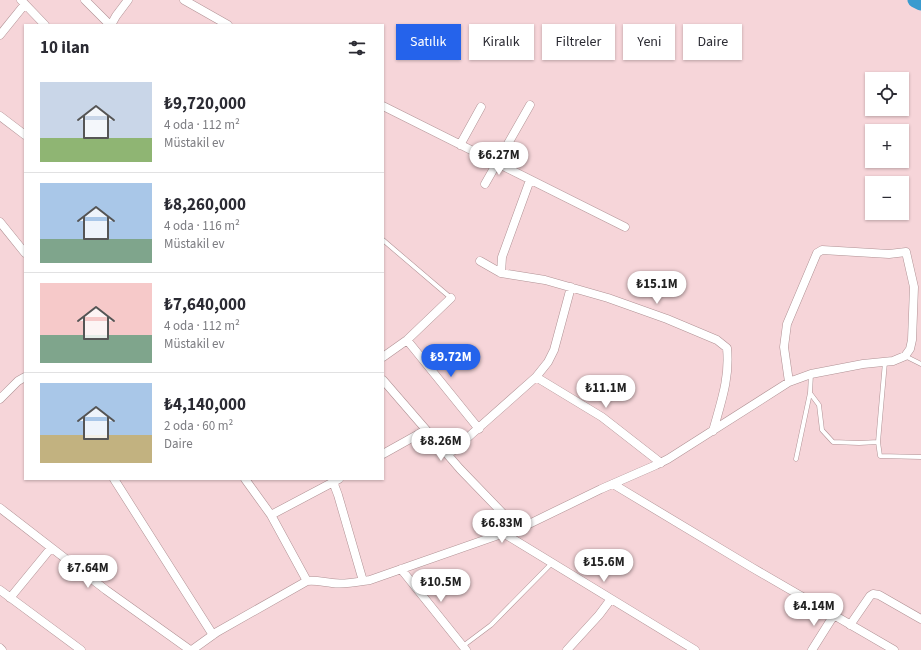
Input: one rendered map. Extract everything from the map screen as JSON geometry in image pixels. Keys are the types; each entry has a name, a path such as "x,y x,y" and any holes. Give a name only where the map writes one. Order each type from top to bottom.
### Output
{"street":[{"path":"85,0 109,24"},
{"path":"111,24 128,0"},
{"path":"184,0 226,24"},
{"path":"0,35 23,2 44,24"},
{"path":"485,184 530,105"},
{"path":"384,107 496,164 625,227"},
{"path":"460,145 481,107"},
{"path":"0,116 24,134"},
{"path":"501,273 502,257 530,180"},
{"path":"0,222 24,252"},
{"path":"0,508 106,590 191,650 213,635 307,581 315,580 350,584 363,581 527,525 660,463 789,382 811,374 863,364 894,361 905,356 910,349 912,340 914,287 906,252 889,254 822,250 817,253 788,324 784,347 789,382"},
{"path":"480,261 501,273 545,280 608,298 667,319 717,340 726,348 728,362 726,384 713,431"},
{"path":"448,455 536,377 548,362 554,350 571,287"},
{"path":"384,356 408,340 450,298"},
{"path":"408,340 478,428"},
{"path":"0,399 24,377"},
{"path":"536,377 602,418 660,463"},
{"path":"384,381 448,455 517,528"},
{"path":"384,453 426,430"},
{"path":"115,480 213,635"},
{"path":"246,480 271,515 307,581"},
{"path":"271,515 335,480 363,581"},
{"path":"613,484 894,650"},
{"path":"503,533 695,650"},
{"path":"10,598 51,548"},
{"path":"401,569 465,648"},
{"path":"0,590 81,650"},
{"path":"850,625 870,596 873,594 879,595 921,619"},
{"path":"567,650 599,615 611,599"},
{"path":"812,650 834,615"}],"lane":[{"path":"384,241 450,298"},
{"path":"905,356 921,364"},
{"path":"885,362 878,442 880,456 921,458"},
{"path":"796,459 810,393 811,374"},
{"path":"810,393 819,405 822,430 833,442 878,442"},
{"path":"465,648 492,625 552,563"}],"waterway":[{"path":"915,0 921,3"}]}
